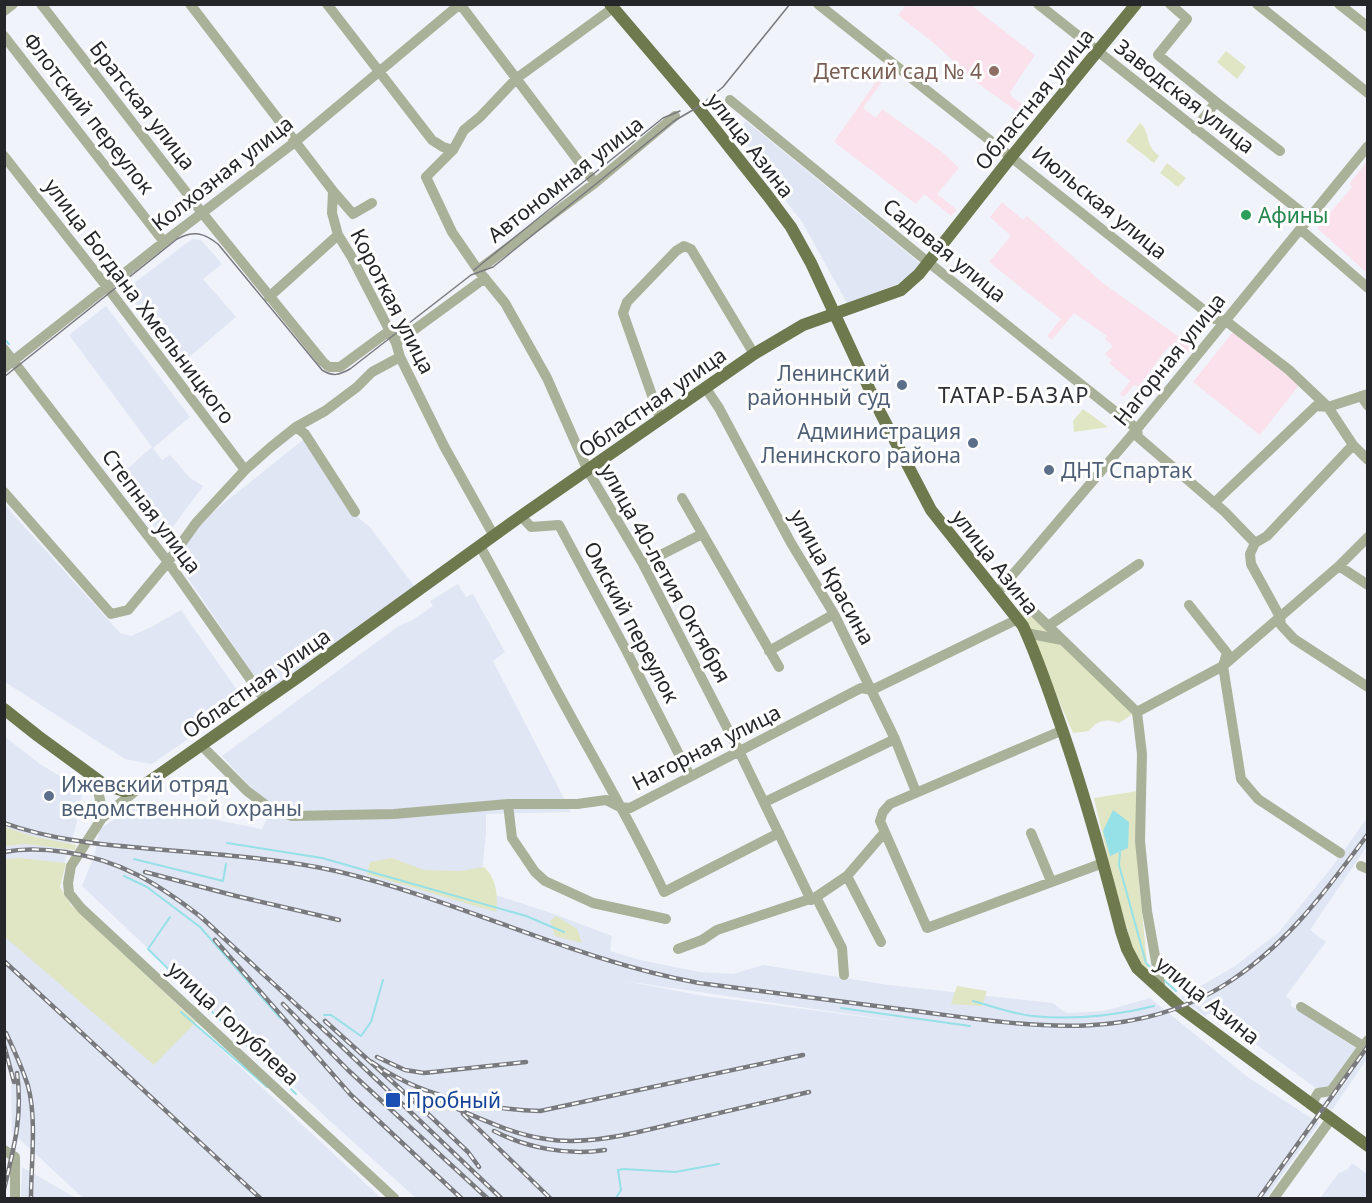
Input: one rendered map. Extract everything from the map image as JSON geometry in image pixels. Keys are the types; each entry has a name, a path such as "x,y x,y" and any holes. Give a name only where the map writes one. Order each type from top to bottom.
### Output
{"main road":[{"name":"Областная улица","path":"140,788 521,516 754,354 803,325 901,290 919,274 1136,4"},
{"name":"улица Азина","path":"612,6 696,105 790,227 811,263 880,414 931,510 1001,588 1026,633 1063,730 1131,959 1137,968 1179,1008 1368,1146"},
{"path":"4,709 91,776 115,789 124,791 140,788"}],"street":[{"path":"4,11 13,4"},
{"name":"Братская улица","path":"41,4 202,214 329,367 340,367 389,331"},
{"path":"190,4 353,214 372,203"},
{"path":"327,4 432,140 453,150 464,130 480,117 517,78 612,6"},
{"name":"Июльская улица","path":"818,4 1215,319 1226,321 1289,370 1328,407 1353,446 1368,460"},
{"name":"Заводская улица","path":"1038,4 1309,218"},
{"path":"1170,4 1187,19 1158,55 1280,151"},
{"path":"1257,4 1368,93"},
{"path":"1339,4 1368,27"},
{"path":"460,5 595,183"},
{"name":"Колхозная улица","path":"9,365 295,142 460,5"},
{"name":"Флотский переулок","path":"4,36 164,242"},
{"name":"Садовая улица","path":"730,100 1137,429 1138,437 1214,503 1255,543"},
{"path":"1195,129 1216,102"},
{"name":"Автономная улица","path":"396,343 675,116"},
{"name":"Нагорная улица","path":"1001,588 1137,429 1368,146"},
{"name":"улица 40-летия Октября","path":"453,150 426,177 452,232 505,303 547,378 588,471 643,564 779,833 842,948 844,975"},
{"name":"улица Богдана Хмельницкого","path":"4,156 107,287 245,470"},
{"name":"Короткая улица","path":"333,191 332,213 338,236 351,256 396,343 400,357 444,446 494,536"},
{"path":"1300,229 1368,288"},
{"path":"269,297 338,236"},
{"path":"660,418 623,312 627,302 676,251 684,246 691,249 754,354"},
{"name":"Степная улица","path":"4,349 9,365 168,562 265,700"},
{"path":"4,492 111,614 128,610 168,562 196,523 245,470 296,427 325,411 357,387 372,372 400,357"},
{"name":"улица Красина","path":"705,387 719,408 791,543 834,615 895,739 916,792"},
{"path":"1214,503 1316,405 1328,407 1364,395 1368,406"},
{"path":"296,427 305,434 355,512"},
{"path":"1353,446 1267,536 1255,543 1250,554 1251,564 1280,617 1281,625 1294,639 1368,687"},
{"path":"682,498 779,667"},
{"name":"Омский переулок","path":"521,516 531,527 559,525 690,776"},
{"path":"643,564 702,534"},
{"path":"1137,712 1223,666 1339,566 1368,537"},
{"path":"480,546 497,574 520,625 643,847 664,892 779,833"},
{"path":"1048,626 1139,564"},
{"path":"1339,566 1368,585"},
{"path":"1001,588 1048,626 1137,712 1142,754 1140,841 1147,911 1161,990"},
{"path":"1189,604 1227,653 1223,666 1241,779 1257,799 1340,853"},
{"path":"769,651 834,615"},
{"name":"Нагорная улица","path":"201,746 247,791 267,806 292,816 394,814 508,804 577,804 606,800 620,807 630,808 861,688 872,690 1018,619"},
{"path":"1026,633 1062,640"},
{"path":"1063,730 890,804 883,812 880,821 927,928 1103,863"},
{"path":"765,802 895,739"},
{"path":"91,776 101,798 102,818"},
{"path":"102,818 140,788"},
{"path":"508,804 512,838 530,865 545,881 593,903 666,919"},
{"name":"улица Голублева","path":"102,818 71,866 69,893 81,908 394,1198"},
{"path":"678,949 702,940 717,930 814,899 847,876 884,833"},
{"path":"1031,833 1051,881"},
{"path":"847,876 881,942"},
{"path":"1301,1007 1366,1043 1331,1091 1318,1094 1311,1105"},
{"path":"1274,1198 1330,1119"},
{"path":"4,1150 15,1157 15,1198"}],"shaded area":[{"name":"Детский сад № 4","path":"906,5 971,5 1035,55 1010,92 1012,97 1033,112 1028,119 976,82 935,44 898,15"},
{"path":"882,73 886,76 863,108 876,118 882,109 942,152 959,168 937,194 957,210 951,216 924,194 916,204 834,142"},
{"path":"746,121 921,264 903,282 847,303 801,220 738,132"},
{"path":"1367,161 1367,273 1317,228 1352,187 1350,183"},
{"path":"1002,202 1023,220 1027,216 1104,284 1192,346 1183,358 1169,346 1138,387 1134,385 1124,397 1120,394 1130,381 1109,363 1112,360 1105,354 1113,346 1105,339 1107,336 1074,313 1052,340 1047,336 1061,319 989,262 1011,236 990,217"},
{"path":"192,239 201,240 222,264 203,279 236,317 181,364 125,290"},
{"path":"106,306 190,417 153,448 162,460 170,455 190,478 203,486 164,539 117,478 152,447 69,335"},
{"path":"1233,332 1300,384 1260,435 1193,382"},
{"path":"304,439 350,511 370,527 415,587 267,695 175,559 214,511"},
{"path":"4,504 120,633 131,636 181,610 244,700 152,764 125,759 5,682"},
{"path":"458,584 466,597 473,594 505,652 493,661 571,812 486,814 480,890 612,936 610,951 640,960 700,972 733,974 763,965 889,985 1053,1003 1066,1013 1104,1011 1150,998 1249,1078 1319,1123 1266,1198 416,1198 331,1122 82,886 95,853 99,830 135,804 262,829 274,804 258,795 222,756 400,625 411,621 433,606 430,601","holes":["624,981 910,1023 704,996"]},
{"path":"4,736 40,764 83,790 76,826 57,887 68,907 381,1198 83,1198 12,1132 11,1077 4,1056"},
{"path":"1367,818 1367,846 1310,930 1326,942 1286,996 1292,1002 1290,1005 1357,1049 1330,1088 1317,1089 1212,1012 1205,1016 1180,998 1235,966 1278,933 1332,867"},
{"path":"1367,1043 1367,1059 1332,1110 1323,1104"},
{"path":"1352,1163 1367,1174 1367,1198 1320,1198 1339,1173 1348,1169"},
{"path":"22,1167 76,1198 21,1198"}],"green space":[{"path":"1226,51 1246,67 1237,79 1217,62"},
{"path":"1140,123 1146,131 1151,147 1159,156 1154,163 1126,141"},
{"path":"1167,163 1186,178 1178,187 1160,173"},
{"path":"1083,409 1108,427 1074,432 1073,421"},
{"path":"1013,596 1136,712 1119,723 1102,721 1095,724 1089,731 1073,733"},
{"path":"1138,791 1139,882 1148,972 1134,954 1114,885 1094,798"},
{"path":"5,827 32,836 76,845 75,850 26,844 5,846"},
{"path":"19,858 66,863 60,887 71,905 196,1022 154,1065 5,937 5,859"},
{"path":"392,858 424,870 460,871 484,867 492,877 496,888 496,912 367,874 370,862"},
{"path":"556,916 577,929 582,943 555,936 550,921"},
{"path":"957,986 987,991 982,1006 951,1004"}],"water":[{"path":"1113,810 1129,822 1128,848 1110,856 1103,831"}],"waterway":[{"path":"4,339 9,344"},
{"path":"227,843 322,858 526,916 564,932"},
{"path":"1120,852 1119,865 1146,963 1152,969"},
{"path":"134,859 223,881 226,864"},
{"path":"124,876 147,887 200,927 280,1018"},
{"path":"170,917 148,949 296,1094"},
{"path":"324,1015 331,1015 361,1036 371,1022 383,980"},
{"path":"1164,980 1176,991"},
{"path":"973,1001 1017,1014 1063,1018 1124,1012 1154,1006"},
{"path":"841,1008 970,1026"},
{"path":"181,1012 267,1087"},
{"path":"616,1198 621,1190 618,1170 675,1172 719,1164"}],"tram line":[{"path":"4,377 177,239 189,234 203,235 218,244 322,370 333,374 346,371 471,275 493,267 674,121 698,107 723,87 790,4"},
{"path":"474,270 663,118 680,111"}],"railway":[{"path":"4,823 55,837 90,843 264,859 336,871 382,883 607,960 699,983 991,1021 1074,1026 1114,1023 1154,1015 1194,1001 1232,980 1272,949 1290,931 1368,834"},
{"path":"4,852 42,850 85,856 121,867 169,894 201,917 501,1198"},
{"path":"145,872 339,920"},
{"path":"215,940 351,1095 461,1198"},
{"path":"4,961 260,1198"},
{"path":"283,1004 348,1070 487,1198"},
{"path":"325,1021 426,1112 468,1152 479,1167"},
{"path":"6,1033 23,1072 31,1099 33,1127 31,1198"},
{"path":"4,1045 14,1082"},
{"path":"1259,1198 1368,1046"},
{"path":"372,1062 390,1074 431,1092 474,1104 540,1111 803,1055"},
{"path":"377,1057 405,1070 424,1073 526,1062"},
{"path":"4,1189 18,1117 17,1073"},
{"path":"441,1102 493,1124 533,1137 579,1141 634,1133 809,1092"},
{"path":"463,1114 550,1198"},
{"path":"494,1131 520,1142 548,1149 577,1152 605,1150"}],"place":[{"name":"Детский сад № 4","path":"994,71"},
{"name":"Афины","path":"1246,215"},
{"name":"Ленинский районный суд","path":"902,385"},
{"name":"Администрация Ленинского района","path":"973,443"},
{"name":"ДНТ Спартак","path":"1049,470"},
{"name":"Ижевский отряд ведомственной охраны","path":"49,796"},
{"name":"Пробный","path":"393,1100"}],"district":[{"name":"ТАТАР-БАЗАР","path":"1014,394"}]}
